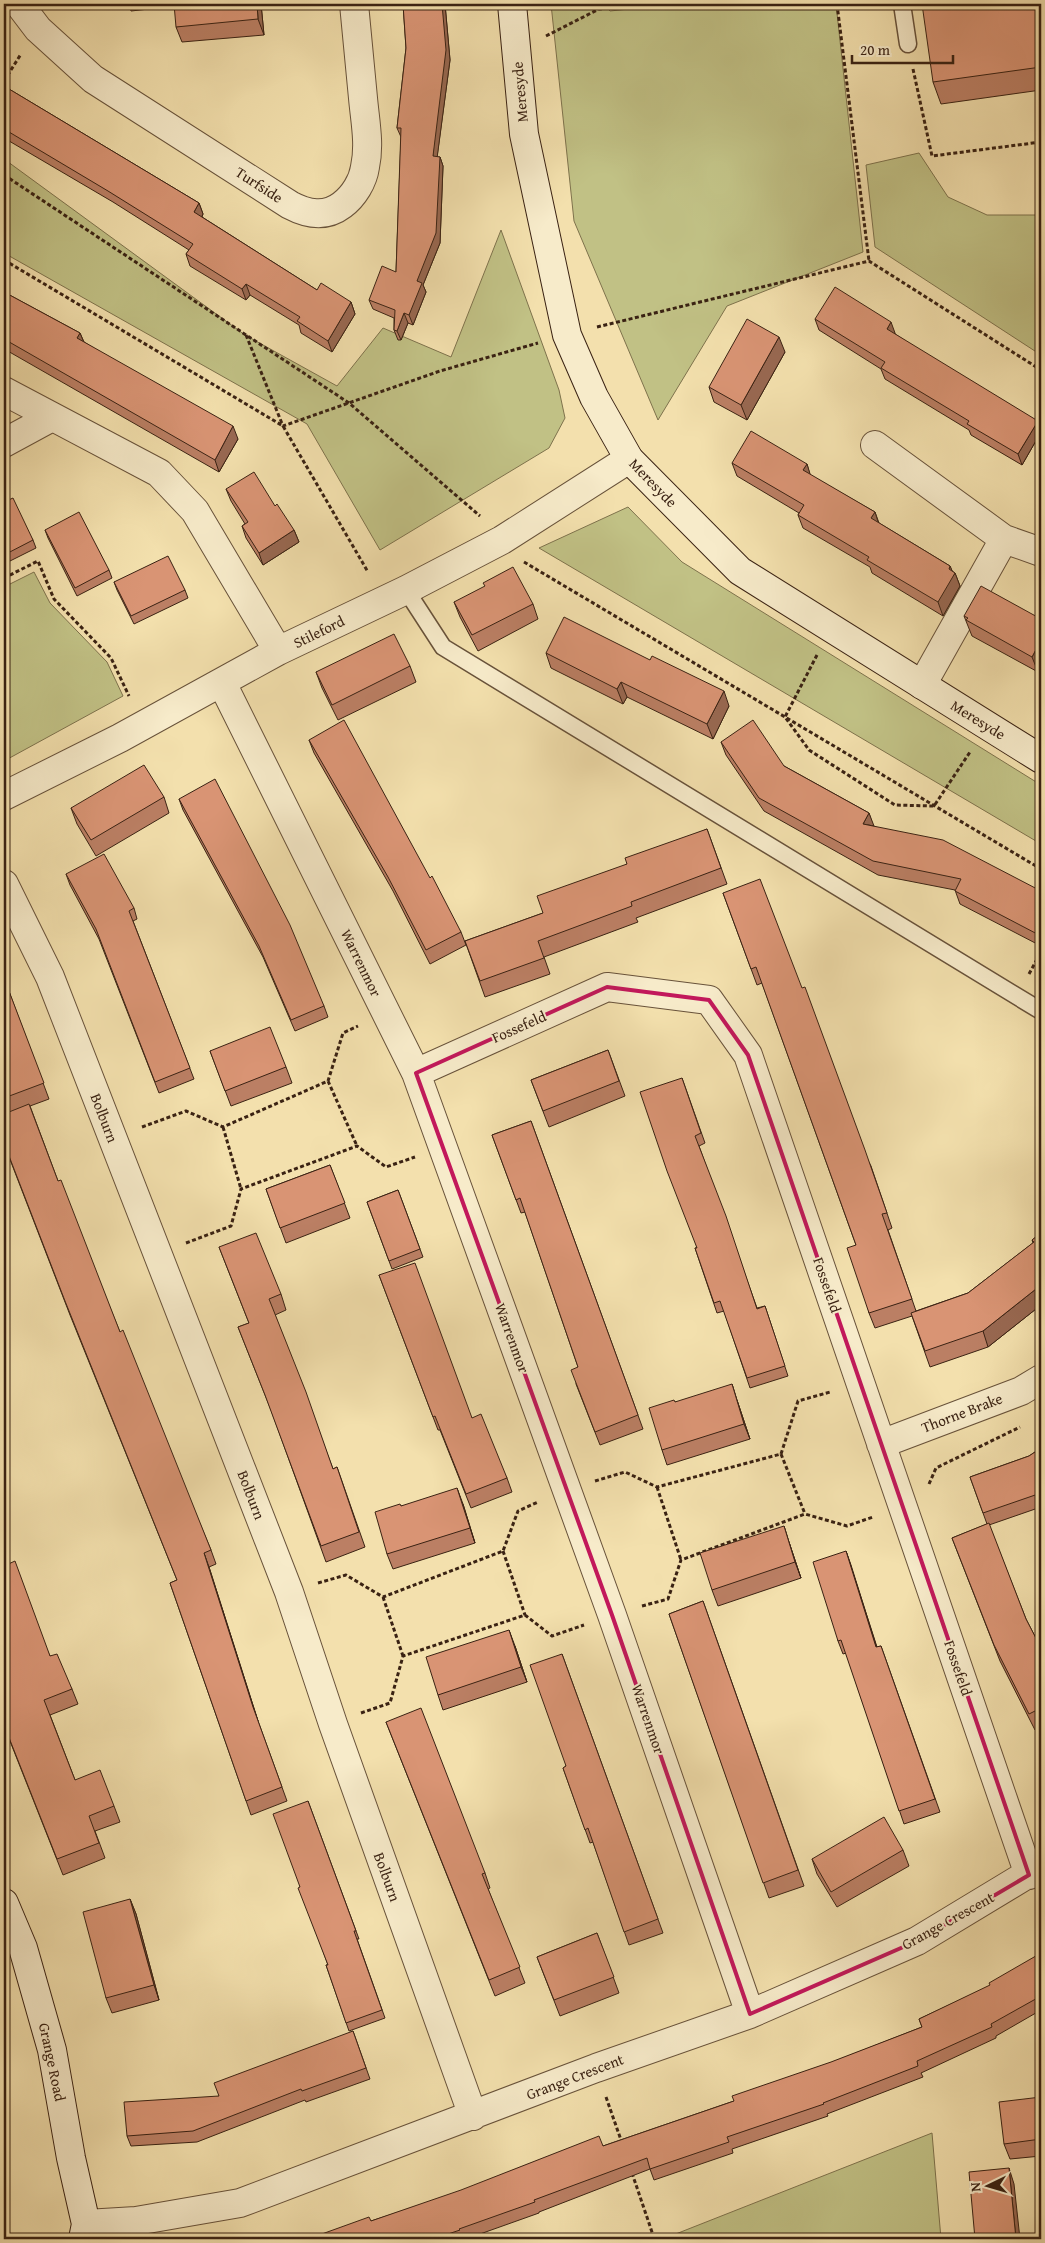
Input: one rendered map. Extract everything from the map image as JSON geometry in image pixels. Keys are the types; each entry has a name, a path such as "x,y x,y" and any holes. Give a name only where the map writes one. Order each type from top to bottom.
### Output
{"street":[{"name":"Turfside","path":"19,4 38,29 93,79 290,205 303,212 318,214 335,211 348,200 359,186 365,168 368,144 354,4"},
{"name":"Meresyde","path":"512,4 524,134 567,335 594,397 629,459 740,570 1041,759"},
{"path":"4,391 159,473 196,511 278,651"},
{"path":"4,443 52,417"},
{"path":"875,445 1004,539 1041,552"},
{"name":"Stileford","path":"4,796 120,738 278,651 395,595 502,540 629,459"},
{"path":"922,685 1004,539"},
{"name":"Warrenmor","path":"222,683 416,1073 612,1615 750,2014"},
{"name":"Bolburn","path":"4,884 50,977 289,1592 333,1724 472,2116"},
{"name":"Fossefeld","path":"416,1073 607,988 709,1000 748,1055 903,1507 1035,1870"},
{"name":"Thorne Brake","path":"881,1444 1021,1391 1041,1379"},
{"name":"Grange Crescent","path":"84,2232 240,2203 596,2068 750,2014 917,1941 1035,1870"},
{"name":"Grange Road","path":"4,1903 23,1948 52,2050 84,2232"}],"lane":[{"path":"902,4 908,44"},
{"path":"395,595 443,647 1041,1011"}],"path":[{"path":"593,4 599,9"},
{"path":"516,50 599,9 663,4"},
{"path":"837,4 869,262"},
{"path":"908,44 932,156 1041,142"},
{"path":"4,260 283,426"},
{"path":"283,426 440,371 567,335 869,262 1041,370"},
{"path":"246,335 283,426 395,595"},
{"path":"4,578 38,561 54,599 111,658 143,724"},
{"path":"831,628 785,717 809,750 895,805 934,806 987,725"},
{"path":"386,1014 343,1033 328,1081 357,1146 386,1167 442,1147"},
{"path":"112,1138 186,1112 223,1127 328,1081"},
{"path":"157,1253 231,1226 241,1189 223,1127"},
{"path":"241,1189 357,1146"},
{"path":"806,1514 781,1454 798,1401 861,1384"},
{"path":"681,1560 806,1514 847,1526 903,1507 924,1496 936,1468 1026,1424"},
{"path":"657,1487 681,1560 668,1599 612,1615 552,1636 525,1614 503,1551 518,1512 567,1489 625,1472 657,1487 781,1454"},
{"path":"382,1597 503,1551"},
{"path":"289,1592 346,1575 382,1597 403,1656 390,1703 333,1724"},
{"path":"403,1656 525,1614"},
{"path":"596,2068 624,2151"},
{"path":"631,2170 653,2235 652,2239"}],"highlighted area":[{"path":"607,987 709,1000 748,1055 1029,1875 917,1941 750,2014 612,1615 416,1073"}],"green space":[{"path":"551,4 603,4 610,11 676,4 836,4 863,252 727,306 658,420 574,221"},
{"path":"919,153 948,197 987,215 1041,215 1041,355 875,247 866,165"},
{"path":"4,159 245,335 337,386 383,328 451,357 501,230 559,390 565,418 549,448 380,550 307,424 4,253"},
{"path":"628,507 682,562 1041,785 1041,844 539,548"},
{"path":"34,572 50,603 107,662 123,696 4,761 4,587"},
{"path":"932,2133 941,2239 663,2239"}],"building":[{"path":"174,4 257,4 258,19 176,27"},
{"path":"403,4 442,4 446,50 433,156 440,157 436,233 417,281 422,283 409,315 404,313 397,331 394,330 395,310 369,300 382,266 396,272 401,128 397,128 406,48"},
{"path":"922,4 1041,4 1041,67 933,82"},
{"path":"4,86 199,203 194,212 317,290 321,283 351,302 328,341 297,321 300,317 246,284 242,289 186,254 193,244 4,129"},
{"path":"835,287 891,322 887,329 1038,421 1018,454 967,424 969,421 881,368 885,362 815,319"},
{"path":"4,292 80,333 77,338 233,426 215,460 4,339"},
{"path":"747,319 779,337 741,405 709,387"},
{"path":"751,431 807,464 803,470 875,512 871,518 950,566 949,569 955,573 938,602 867,560 869,557 798,515 804,505 732,463"},
{"path":"254,472 275,506 277,504 294,530 259,553 242,526 248,522 226,489"},
{"path":"13,498 33,540 4,555 4,502"},
{"path":"79,512 109,570 75,588 45,530"},
{"path":"168,556 185,590 131,616 114,582"},
{"path":"513,567 533,604 472,635 454,602 485,586 483,583"},
{"path":"981,586 1041,619 1041,640 1032,657 966,620 968,618 964,616"},
{"path":"564,617 650,660 652,656 724,691 707,724 621,682 617,689 546,653"},
{"path":"394,634 410,666 332,705 316,672"},
{"path":"344,720 430,878 432,876 461,932 426,950 388,877 309,740"},
{"path":"753,720 784,766 869,813 863,824 943,840 1041,891 1039,901 1041,903 1041,936 955,891 961,879 873,861 759,798 721,742"},
{"path":"144,765 164,797 91,840 71,808"},
{"path":"215,779 290,925 324,1006 291,1020 259,946 179,799"},
{"path":"707,829 721,868 631,902 632,906 538,941 544,958 480,981 465,941 543,913 537,896 627,864 625,858"},
{"path":"104,854 134,908 129,911 190,1068 155,1082 96,929 66,874"},
{"path":"760,879 802,988 805,987 865,1150 887,1213 882,1214 912,1299 869,1313 847,1248 856,1245 756,967 751,969 723,893"},
{"path":"4,978 44,1083 4,1098"},
{"path":"270,1027 286,1067 225,1091 210,1051"},
{"path":"608,1050 619,1081 543,1111 531,1080"},
{"path":"682,1078 701,1133 695,1136 726,1216 757,1309 765,1306 785,1366 747,1378 720,1301 714,1303 695,1248 697,1248 667,1171 640,1092"},
{"path":"29,1104 58,1181 61,1180 120,1332 123,1330 211,1550 204,1553 253,1707 282,1787 246,1801 170,1583 177,1580 4,1143 4,1114"},
{"path":"531,1121 638,1415 595,1432 571,1370 578,1367 520,1198 516,1200 492,1135"},
{"path":"330,1165 345,1203 280,1228 266,1189"},
{"path":"398,1190 420,1249 389,1261 367,1202"},
{"path":"256,1233 281,1294 269,1299 306,1392 333,1469 337,1467 359,1532 321,1546 238,1327 249,1323 219,1247"},
{"path":"1041,1233 1041,1285 983,1331 925,1351 911,1313 968,1293 1034,1242 1032,1240"},
{"path":"415,1263 472,1418 481,1414 507,1478 466,1494 435,1416 433,1417 379,1275"},
{"path":"732,1384 744,1424 662,1450 649,1408"},
{"path":"1041,1448 1041,1493 983,1513 970,1477 1029,1456"},
{"path":"457,1488 470,1528 387,1554 375,1512 400,1504 401,1506"},
{"path":"989,1523 1026,1619 1041,1648 1041,1708 1029,1714 994,1645 952,1538"},
{"path":"784,1526 795,1562 712,1590 700,1553"},
{"path":"846,1551 876,1647 881,1646 935,1799 899,1811 841,1640 838,1641 813,1562"},
{"path":"15,1561 50,1656 57,1654 72,1689 44,1700 75,1780 100,1770 114,1806 89,1816 99,1843 57,1859 4,1725 4,1566"},
{"path":"703,1601 798,1870 763,1883 669,1614"},
{"path":"509,1630 521,1667 438,1695 426,1657"},
{"path":"562,1654 658,1919 624,1932 588,1828 585,1830 563,1768 566,1766 530,1665"},
{"path":"421,1708 485,1873 482,1874 520,1967 489,1980 386,1722"},
{"path":"308,1801 356,1931 354,1931 382,2010 346,2023 326,1965 328,1965 298,1888 300,1887 273,1814"},
{"path":"884,1817 903,1850 831,1892 812,1859"},
{"path":"130,1899 154,1985 106,1998 83,1912"},
{"path":"597,1933 614,1977 554,2000 537,1957"},
{"path":"1041,1953 1041,1996 991,2024 992,2027 917,2061 918,2066 824,2104 727,2137 729,2142 650,2169 647,2158 534,2200 535,2202 433,2239 308,2239 369,2217 371,2221 461,2190 599,2136 603,2146 734,2101 732,2096 831,2062 922,2027 919,2019 990,1985 989,1983"},
{"path":"353,2031 366,2068 302,2091 301,2089 193,2131 127,2136 124,2102 219,2096 214,2083"},
{"path":"1041,2097 1041,2139 1004,2144 999,2102"},
{"path":"1009,2168 1016,2239 975,2239 969,2172"}]}
